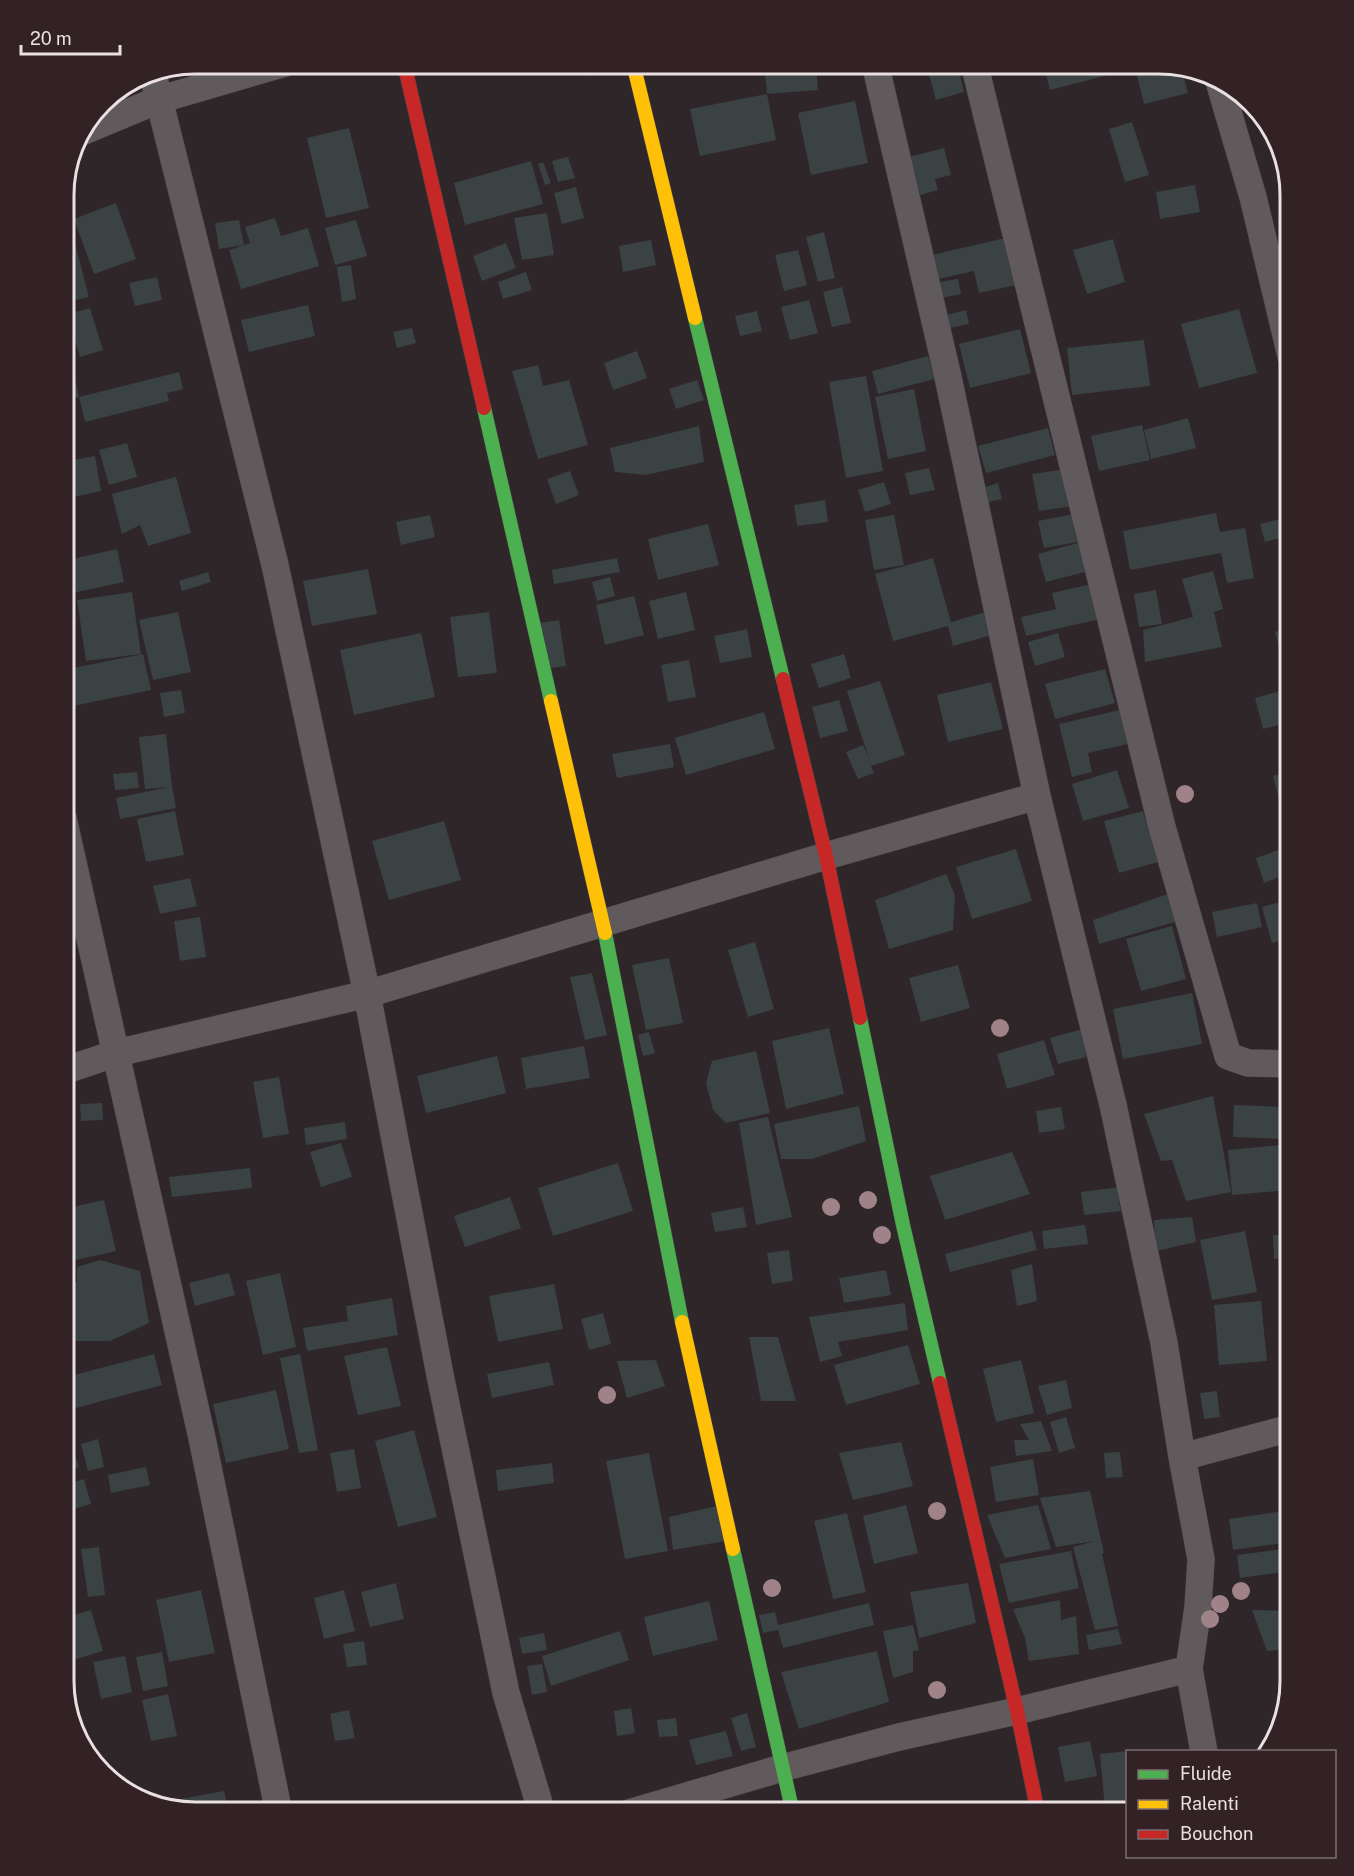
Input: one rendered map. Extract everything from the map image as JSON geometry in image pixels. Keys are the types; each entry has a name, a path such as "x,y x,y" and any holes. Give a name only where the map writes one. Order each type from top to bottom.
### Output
{"street":[{"path":"95,126 158,100 247,74"},
{"path":"407,74 603,924 684,1332 790,1802"},
{"path":"636,74 826,856 903,1225 1017,1711 1036,1802"},
{"path":"879,74 948,377 1037,796 1115,1116 1164,1342 1201,1559 1198,1607 1189,1669 1204,1750"},
{"path":"977,74 1161,827 1228,1056 1248,1063 1280,1064"},
{"path":"154,81 275,565 367,994 441,1380 506,1693 539,1802"},
{"path":"1222,91 1253,197 1280,310"},
{"path":"74,1067 117,1053 367,994 826,856 1037,796"},
{"path":"74,866 202,1438 277,1802"},
{"path":"1182,1457 1280,1431"},
{"path":"666,1802 899,1737 1189,1669"}],"building":[{"path":"765,74 817,74 818,90 767,94"},
{"path":"929,74 960,74 964,92 936,100"},
{"path":"1046,74 1112,74 1050,90"},
{"path":"1137,74 1183,76 1188,93 1144,104"},
{"path":"767,94 776,140 700,156 690,109"},
{"path":"855,101 868,163 811,175 798,113"},
{"path":"1132,122 1149,175 1125,182 1109,129"},
{"path":"349,128 369,208 326,218 307,138"},
{"path":"944,148 951,175 935,179 938,190 920,195 909,157"},
{"path":"568,157 575,178 558,182 552,161"},
{"path":"531,161 543,204 465,225 454,183"},
{"path":"543,162 551,183 545,185 538,164"},
{"path":"1195,185 1200,212 1160,219 1156,192"},
{"path":"576,187 584,218 562,224 554,193"},
{"path":"116,203 136,259 94,274 74,219"},
{"path":"547,213 554,255 522,260 514,218"},
{"path":"275,218 281,236 308,228 319,266 241,289 229,250 250,243 245,227"},
{"path":"239,220 244,245 219,249 215,223"},
{"path":"356,220 367,256 335,265 325,228"},
{"path":"824,232 835,278 818,282 806,237"},
{"path":"1005,238 1016,285 979,293 974,271 938,279 932,255"},
{"path":"74,239 89,297 74,301"},
{"path":"1113,239 1125,282 1087,294 1073,250"},
{"path":"651,240 656,265 623,272 619,246"},
{"path":"506,243 516,268 482,281 473,256"},
{"path":"798,250 807,285 784,291 775,255"},
{"path":"351,265 356,299 342,302 337,267"},
{"path":"526,272 532,290 503,299 498,282"},
{"path":"157,277 162,300 135,306 129,283"},
{"path":"958,279 961,294 942,298 939,282"},
{"path":"842,287 851,323 832,327 823,292"},
{"path":"809,300 818,333 790,340 781,307"},
{"path":"308,305 315,336 249,352 241,320"},
{"path":"90,308 103,350 80,357 74,337 74,312"},
{"path":"1239,309 1257,373 1199,388 1181,324"},
{"path":"966,310 969,324 949,328 946,315"},
{"path":"757,311 762,331 740,336 735,316"},
{"path":"412,328 416,343 397,348 393,332"},
{"path":"1020,329 1031,373 970,388 959,344"},
{"path":"1144,340 1150,386 1072,395 1067,348"},
{"path":"637,351 647,378 613,390 604,363"},
{"path":"928,356 934,379 878,394 872,371"},
{"path":"538,365 543,386 569,380 588,445 538,459 512,371"},
{"path":"179,372 183,389 167,393 169,401 85,422 79,397"},
{"path":"74,375 79,397 74,398"},
{"path":"866,376 883,471 846,478 829,382"},
{"path":"697,380 704,400 676,409 669,389"},
{"path":"914,389 926,451 888,459 875,397"},
{"path":"1188,418 1196,448 1151,459 1144,430"},
{"path":"1142,425 1150,460 1099,471 1091,436"},
{"path":"699,426 704,462 646,475 615,472 610,448"},
{"path":"1048,428 1055,455 986,473 978,446"},
{"path":"127,443 137,477 109,485 99,450"},
{"path":"95,456 101,491 74,497 74,460"},
{"path":"929,468 935,490 910,495 905,473"},
{"path":"1067,469 1073,506 1039,511 1032,474"},
{"path":"570,471 579,495 556,504 547,479"},
{"path":"176,477 191,533 148,546 140,525 122,534 112,494"},
{"path":"884,482 891,504 865,512 858,490"},
{"path":"998,483 1002,499 985,503 982,488"},
{"path":"825,500 828,522 797,526 794,505"},
{"path":"1083,512 1088,540 1044,548 1038,521"},
{"path":"1216,513 1220,532 1245,528 1254,578 1227,583 1221,553 1130,570 1123,531"},
{"path":"430,515 435,537 401,545 396,522"},
{"path":"894,515 904,565 874,570 865,520"},
{"path":"1280,519 1280,538 1265,542 1260,524"},
{"path":"708,524 719,565 658,580 648,539"},
{"path":"1081,542 1089,571 1046,582 1038,554"},
{"path":"117,549 124,582 74,593 74,559"},
{"path":"617,558 620,572 554,584 552,570"},
{"path":"933,558 951,622 1000,608 1006,631 953,646 948,626 893,641 875,574"},
{"path":"368,569 377,614 312,626 303,581"},
{"path":"1213,571 1223,609 1214,612 1222,647 1145,662 1143,630 1193,617 1182,579"},
{"path":"208,572 211,582 182,591 179,581"},
{"path":"610,577 615,596 597,601 592,582"},
{"path":"1096,583 1104,618 1026,636 1021,617 1056,609 1052,593"},
{"path":"1156,590 1162,624 1139,627 1134,594"},
{"path":"132,592 141,654 86,661 77,600"},
{"path":"686,592 695,630 658,639 649,601"},
{"path":"634,596 644,635 605,645 596,605"},
{"path":"178,612 191,672 153,680 139,620"},
{"path":"489,612 497,673 458,677 450,617"},
{"path":"559,620 566,666 545,669 539,623"},
{"path":"747,629 752,657 720,663 714,636"},
{"path":"1280,630 1280,651 1275,632"},
{"path":"421,633 435,697 354,715 340,650"},
{"path":"1058,633 1065,657 1035,666 1028,642"},
{"path":"143,654 151,690 74,706 74,668"},
{"path":"844,654 851,678 819,688 811,664"},
{"path":"689,660 696,697 668,702 661,665"},
{"path":"1105,669 1115,703 1055,719 1045,684"},
{"path":"880,681 905,755 871,766 874,773 858,779 846,752 863,745 869,759 847,691"},
{"path":"991,682 1003,729 948,742 937,695"},
{"path":"181,690 185,713 164,717 160,693"},
{"path":"1280,691 1280,725 1263,729 1255,698"},
{"path":"839,700 848,731 820,738 812,707"},
{"path":"1124,709 1132,743 1088,753 1092,772 1072,777 1059,724"},
{"path":"764,712 775,749 686,775 675,738"},
{"path":"166,734 176,808 120,819 116,798 169,787 145,789 139,737"},
{"path":"670,744 674,767 617,778 612,754"},
{"path":"1117,770 1129,808 1083,821 1072,784"},
{"path":"137,772 139,788 115,790 113,774"},
{"path":"1280,774 1280,803 1273,776"},
{"path":"175,811 184,855 146,862 137,819"},
{"path":"1143,811 1158,862 1119,873 1104,821"},
{"path":"444,821 461,880 389,900 372,841"},
{"path":"1016,849 1032,901 972,919 956,867"},
{"path":"1278,850 1280,877 1264,883 1256,858"},
{"path":"946,874 955,895 953,930 889,949 875,900"},
{"path":"190,878 197,906 160,914 153,886"},
{"path":"1168,894 1178,921 1099,944 1093,920"},
{"path":"1280,902 1280,941 1272,943 1262,907"},
{"path":"1257,903 1262,927 1217,937 1212,912"},
{"path":"200,917 206,957 180,961 174,921"},
{"path":"1172,926 1186,979 1141,991 1126,939"},
{"path":"755,942 774,1009 748,1017 728,950"},
{"path":"669,958 683,1023 646,1030 632,965"},
{"path":"958,965 970,1008 921,1022 909,978"},
{"path":"592,973 607,1035 585,1040 570,977"},
{"path":"1192,993 1202,1044 1123,1059 1113,1009"},
{"path":"829,1028 844,1094 786,1109 772,1041"},
{"path":"1083,1029 1086,1057 1058,1064 1050,1038"},
{"path":"649,1032 655,1053 643,1056 638,1035"},
{"path":"1044,1040 1055,1075 1007,1089 997,1054"},
{"path":"584,1046 590,1078 526,1089 521,1058"},
{"path":"756,1051 770,1113 726,1123 713,1110 706,1083 712,1061"},
{"path":"497,1056 506,1093 426,1113 417,1076"},
{"path":"279,1077 289,1134 263,1138 253,1082"},
{"path":"1213,1096 1231,1192 1186,1201 1172,1160 1161,1161 1144,1114"},
{"path":"102,1103 103,1120 81,1121 80,1104"},
{"path":"1234,1105 1280,1107 1280,1139 1233,1137"},
{"path":"859,1106 866,1141 812,1159 781,1159 774,1124"},
{"path":"1061,1107 1065,1129 1039,1133 1036,1111"},
{"path":"768,1117 792,1217 756,1225 739,1123"},
{"path":"345,1122 347,1139 306,1145 304,1128"},
{"path":"341,1143 352,1177 321,1187 310,1152"},
{"path":"1280,1145 1280,1191 1232,1195 1228,1150"},
{"path":"1012,1152 1030,1194 945,1220 930,1176"},
{"path":"618,1163 633,1211 553,1236 538,1188"},
{"path":"250,1168 252,1188 172,1197 169,1177"},
{"path":"1128,1186 1129,1201 1119,1202 1121,1211 1084,1215 1081,1192"},
{"path":"510,1197 521,1228 465,1247 454,1216"},
{"path":"104,1200 116,1251 74,1261 74,1207"},
{"path":"743,1207 747,1227 715,1232 711,1213"},
{"path":"1192,1217 1196,1242 1156,1251 1154,1220"},
{"path":"1085,1225 1088,1244 1044,1249 1042,1231"},
{"path":"1032,1231 1037,1250 950,1272 945,1254"},
{"path":"1245,1231 1257,1292 1212,1300 1200,1240"},
{"path":"1273,1235 1280,1235 1280,1258 1274,1259"},
{"path":"789,1250 793,1281 772,1284 767,1253"},
{"path":"100,1260 140,1271 149,1323 110,1341 74,1341 74,1284 77,1282 77,1267"},
{"path":"1032,1264 1037,1301 1017,1306 1011,1270"},
{"path":"886,1270 891,1295 844,1303 839,1278"},
{"path":"229,1273 235,1295 195,1306 189,1283"},
{"path":"280,1273 296,1347 263,1355 246,1281"},
{"path":"554,1284 563,1329 498,1342 489,1296"},
{"path":"392,1298 398,1335 307,1351 303,1328 348,1321 346,1306"},
{"path":"1261,1301 1267,1361 1219,1365 1214,1305"},
{"path":"905,1303 908,1330 838,1342 842,1356 820,1362 809,1317"},
{"path":"603,1313 611,1344 589,1350 581,1319"},
{"path":"749,1337 778,1337 796,1401 761,1401"},
{"path":"908,1345 920,1384 846,1405 834,1365"},
{"path":"387,1347 401,1406 358,1415 344,1356"},
{"path":"154,1354 162,1385 74,1408 74,1375"},
{"path":"300,1354 318,1450 299,1453 280,1358"},
{"path":"656,1360 665,1386 627,1398 617,1361"},
{"path":"1021,1360 1034,1413 996,1422 983,1369"},
{"path":"549,1362 554,1385 492,1398 487,1374"},
{"path":"1066,1380 1072,1408 1047,1415 1038,1386"},
{"path":"276,1390 289,1449 226,1463 213,1404"},
{"path":"1217,1391 1220,1417 1204,1419 1200,1393"},
{"path":"1066,1417 1075,1448 1059,1453 1050,1422"},
{"path":"1041,1421 1052,1451 1016,1456 1014,1440 1029,1440 1020,1424"},
{"path":"414,1430 437,1517 398,1527 375,1441"},
{"path":"98,1439 104,1467 88,1471 81,1444"},
{"path":"901,1442 913,1486 853,1500 839,1453"},
{"path":"354,1449 361,1488 337,1492 330,1453"},
{"path":"74,1452 79,1467 74,1469"},
{"path":"1120,1452 1123,1477 1106,1478 1104,1453"},
{"path":"649,1453 668,1551 625,1559 606,1461"},
{"path":"1033,1459 1039,1495 996,1502 990,1467"},
{"path":"552,1463 554,1483 498,1491 496,1470"},
{"path":"146,1467 150,1485 111,1493 108,1475"},
{"path":"84,1479 91,1504 74,1509 74,1482"},
{"path":"1090,1491 1118,1626 1095,1630 1073,1547 1095,1541 1056,1547 1040,1498"},
{"path":"906,1505 918,1553 874,1564 863,1516"},
{"path":"1038,1505 1051,1549 1005,1558 987,1515"},
{"path":"717,1506 726,1541 673,1550 669,1517"},
{"path":"1280,1512 1280,1544 1233,1550 1229,1519"},
{"path":"847,1513 866,1592 833,1599 814,1521"},
{"path":"99,1547 105,1595 88,1597 81,1549"},
{"path":"1280,1549 1280,1573 1240,1578 1237,1555"},
{"path":"1071,1551 1079,1588 1009,1603 999,1564"},
{"path":"396,1583 404,1619 370,1627 361,1592"},
{"path":"968,1583 976,1623 919,1638 910,1592"},
{"path":"201,1590 215,1653 169,1662 156,1600"},
{"path":"344,1590 355,1631 324,1639 314,1598"},
{"path":"1060,1600 1061,1620 1076,1616 1079,1654 1029,1661 1025,1638 1013,1609"},
{"path":"709,1601 718,1640 653,1656 644,1617"},
{"path":"869,1603 874,1625 783,1648 778,1630 763,1633 759,1615 775,1612 778,1625"},
{"path":"91,1610 103,1651 74,1660 74,1615"},
{"path":"1252,1610 1280,1611 1280,1650 1267,1651"},
{"path":"913,1625 919,1650 913,1651 913,1672 893,1678 883,1631"},
{"path":"1118,1629 1122,1644 1089,1650 1086,1635"},
{"path":"620,1631 629,1660 551,1686 542,1656"},
{"path":"544,1633 547,1650 522,1654 519,1638"},
{"path":"364,1641 367,1665 347,1667 343,1644"},
{"path":"877,1651 889,1702 799,1729 781,1672"},
{"path":"162,1652 168,1686 143,1691 136,1657"},
{"path":"125,1656 132,1692 101,1699 93,1662"},
{"path":"542,1664 547,1692 532,1695 527,1666"},
{"path":"168,1694 177,1736 151,1741 142,1700"},
{"path":"631,1708 635,1733 617,1736 614,1711"},
{"path":"349,1710 355,1738 335,1741 330,1714"},
{"path":"747,1713 756,1747 741,1751 731,1718"},
{"path":"676,1718 678,1736 659,1737 657,1720"},
{"path":"726,1731 733,1756 696,1765 689,1740"},
{"path":"1090,1741 1097,1776 1065,1782 1058,1747"},
{"path":"1126,1751 1126,1802 1104,1802 1100,1754"},
{"path":"224,1791 226,1802 186,1802 174,1800"}],"traffic: fast":[{"path":"695,318 783,679"},
{"path":"484,408 551,701"},
{"path":"605,933 682,1322"},
{"path":"860,1018 903,1225 940,1383"},
{"path":"733,1549 790,1802"}],"traffic: slow":[{"path":"636,74 695,318"},
{"path":"551,701 605,933"},
{"path":"682,1322 733,1549"}],"traffic: jam":[{"path":"407,74 484,408"},
{"path":"783,679 826,856 860,1018"},
{"path":"940,1383 1017,1711 1036,1802"}]}
